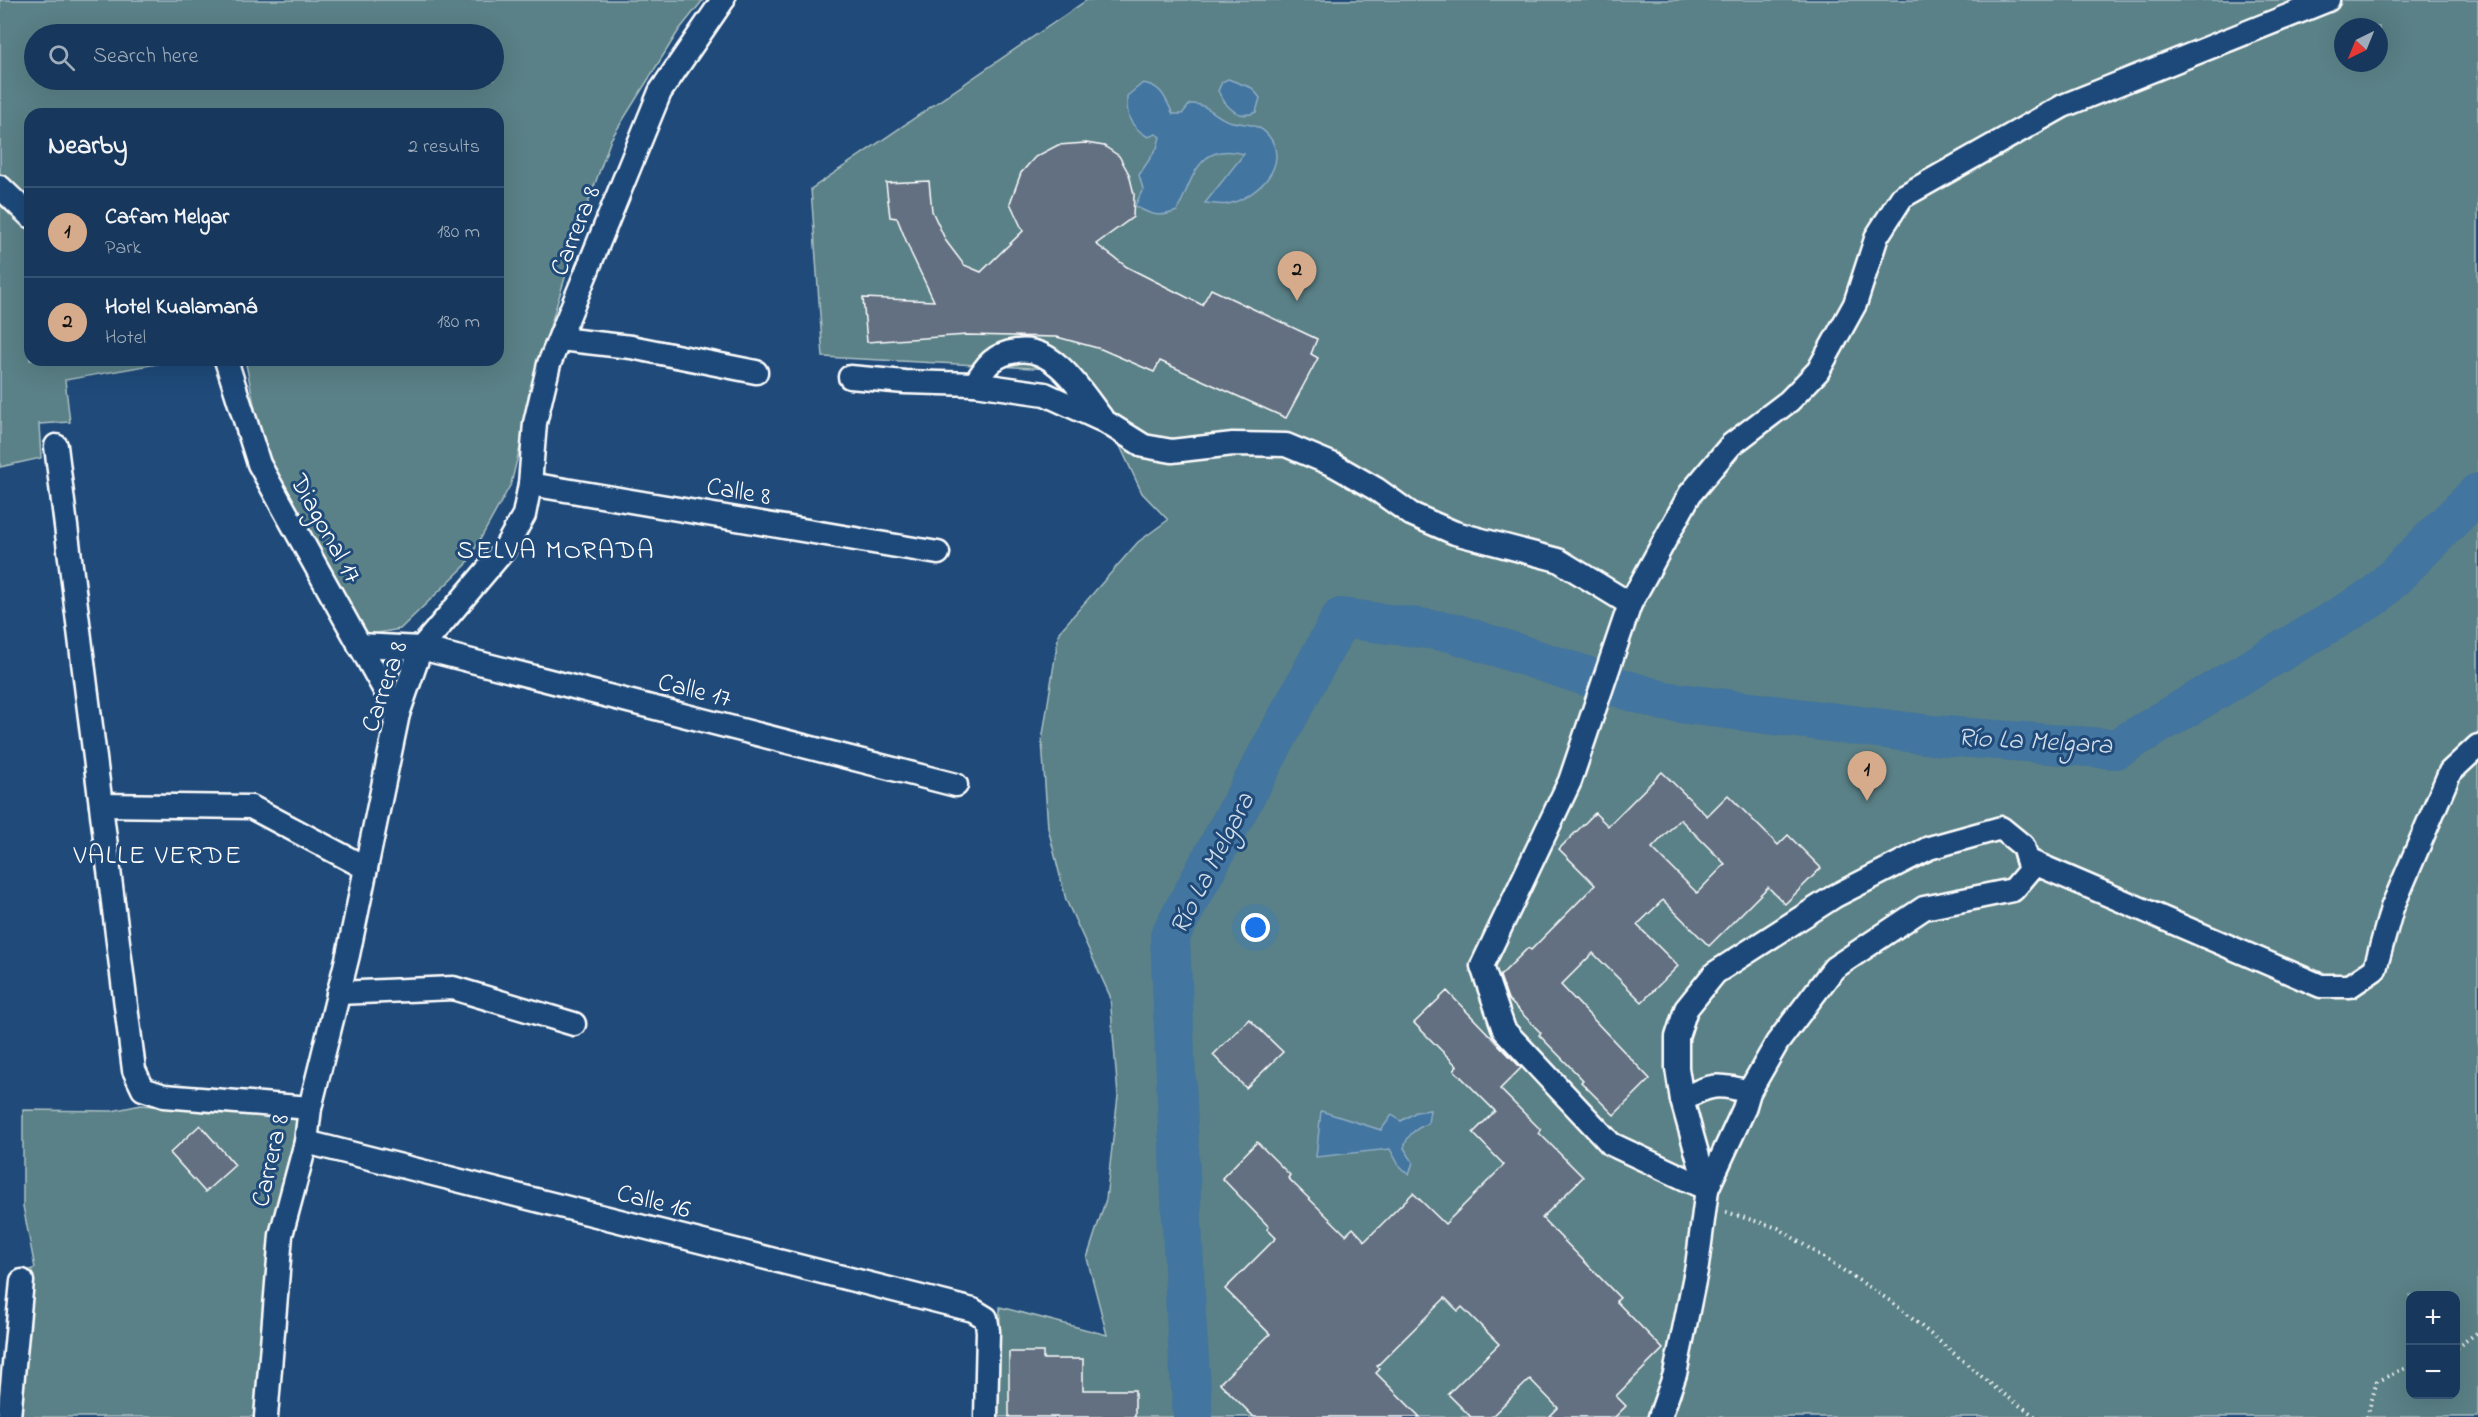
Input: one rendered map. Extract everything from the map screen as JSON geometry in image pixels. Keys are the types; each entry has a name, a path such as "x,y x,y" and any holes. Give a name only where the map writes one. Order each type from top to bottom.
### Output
{"street":[{"name":"Carrera 8","path":"266,1417 281,1235 306,1142 310,1108 366,868 398,714 421,648 504,550 524,515 530,484 535,423 549,364 660,92 723,0"},
{"path":"1706,1197 1611,1144 1504,1030 1482,966 1570,781 1630,604 1690,494 1731,445 1789,401 1818,371 1855,304 1876,236 1902,197 2063,106 2328,0"},
{"path":"0,187 24,210"},
{"path":"560,339 630,347 756,372"},
{"path":"975,384 989,362 1003,353 1029,349 1050,358 1076,385 1104,421"},
{"name":"Diagonal 17","path":"228,366 259,464 398,714"},
{"path":"850,377 905,382 975,384 1045,394 1104,421 1143,446 1172,452 1233,444 1286,445 1334,465 1376,489 1411,514 1455,533 1558,560 1630,604"},
{"path":"56,446 134,1070 143,1089 164,1096 310,1108"},
{"name":"Calle 8","path":"530,484 938,553"},
{"name":"Calle 17","path":"359,645 421,648 956,785"},
{"path":"2027,860 2321,986 2350,986 2375,969 2392,908 2450,772 2478,746"},
{"path":"101,805 251,807 366,868"},
{"path":"1660,1417 1675,1374 1697,1266 1706,1197 1744,1109 1749,1092 1777,1043 1834,968 1924,908 2013,890 2030,870 2023,846 2001,828 1929,848 1835,896 1715,973 1686,1009 1677,1037 1677,1068 1682,1100 1706,1197"},
{"path":"338,993 453,988 574,1024"},
{"path":"1682,1100 1704,1086 1729,1086 1749,1092"},
{"name":"Calle 16","path":"306,1142 973,1310 986,1318 988,1331 986,1417"},
{"path":"9,1417 22,1281"}],"path":[{"path":"1706,1197 1778,1228 1892,1302 1998,1390 2036,1417"},
{"path":"2460,1345 2478,1332"},
{"path":"2367,1417 2377,1381 2406,1368"}],"green space":[{"path":"0,0 703,0 679,30 611,139 586,209 549,330 511,484 466,565 400,629 367,635 323,563 296,514 272,462 259,427 246,366 504,366 504,108 24,108 24,208 0,182"},
{"path":"1087,0 2478,0 2478,1417 998,1417 1000,1307 1107,1335 1087,1258 1106,1199 1118,1096 1110,996 1066,900 1048,828 1042,741 1059,632 1138,542 1168,520 1142,493 1105,414 1052,369 823,357 811,189"},
{"path":"0,201 24,224 24,366 145,366 65,380 70,422 39,424 41,458 0,467"},
{"path":"369,652 414,653 396,699"},
{"path":"141,1105 300,1118 268,1252 257,1417 14,1417 27,1271 35,1268 23,1206 23,1110 112,1111"}],"water":[{"path":"1228,79 1252,88 1260,98 1256,112 1237,113 1228,106 1218,91 1222,82"},
{"path":"1143,83 1159,90 1173,114 1182,114 1190,104 1196,104 1221,118 1253,126 1263,131 1274,146 1276,157 1274,168 1268,178 1260,187 1239,200 1225,205 1205,203 1244,154 1228,151 1216,153 1206,158 1199,166 1177,211 1155,214 1135,206 1143,189 1139,175 1157,148 1160,137 1156,134 1148,137 1142,133 1133,125 1128,115 1127,96"},
{"path":"1430,1110 1428,1123 1413,1132 1405,1143 1404,1148 1413,1162 1409,1175 1400,1167 1390,1149 1316,1157 1321,1111 1381,1130 1392,1115 1401,1121 1416,1112"}],"building":[{"path":"1086,143 1104,146 1119,156 1129,174 1134,194 1133,217 1096,244 1127,267 1202,305 1211,289 1317,339 1311,354 1318,358 1286,418 1160,361 1154,372 1101,349 1057,337 967,335 867,342 863,298 934,301 897,218 890,217 886,183 929,181 932,211 946,241 964,265 981,272 1023,231 1010,203 1021,173 1035,157 1058,145"},
{"path":"1662,772 1707,816 1728,795 1778,845 1788,835 1821,868 1785,904 1768,887 1709,946 1663,900 1637,925 1678,966 1642,1002 1593,953 1561,985 1650,1079 1614,1115 1581,1082 1583,1080 1508,999 1500,976 1528,948 1531,950 1595,885 1559,849 1595,813 1608,826","holes":["1680,819 1725,864 1697,893 1652,848"]},
{"path":"1447,991 1521,1068 1500,1089 1541,1130 1539,1133 1583,1177 1542,1218 1620,1298 1616,1301 1663,1349 1616,1396 1626,1406 1615,1417 1549,1417 1558,1408 1530,1379 1491,1417 1471,1417 1448,1394 1499,1344 1462,1307 1458,1311 1445,1298 1377,1366 1380,1369 1376,1373 1420,1417 1254,1417 1220,1383 1270,1334 1225,1289 1276,1238 1267,1229 1269,1227 1222,1178 1257,1142 1290,1175 1288,1178 1346,1235 1353,1228 1365,1241 1413,1193 1445,1224 1504,1165 1473,1133 1495,1111 1454,1070 1457,1066 1414,1023"},
{"path":"1249,1019 1283,1052 1246,1088 1213,1055"},
{"path":"200,1125 235,1165 205,1192 170,1153"},
{"path":"1009,1352 1043,1352 1043,1359 1083,1359 1083,1390 1135,1390 1135,1417 1009,1417"}],"waterway":[{"name":"Río La Melgara","path":"1621,688 1663,701 1932,735 2116,749 2375,596 2478,493"},
{"name":"Río La Melgara","path":"1193,1417 1186,1316 1170,936 1341,618 1451,632 1586,676"}],"place":[{"name":"Hotel Kualamaná","path":"1297,301"},
{"name":"Cafam Melgar","path":"1867,801"}],"district":[{"name":"SELVA MORADA","path":"556,549"},
{"name":"VALLE VERDE","path":"158,854"}]}
